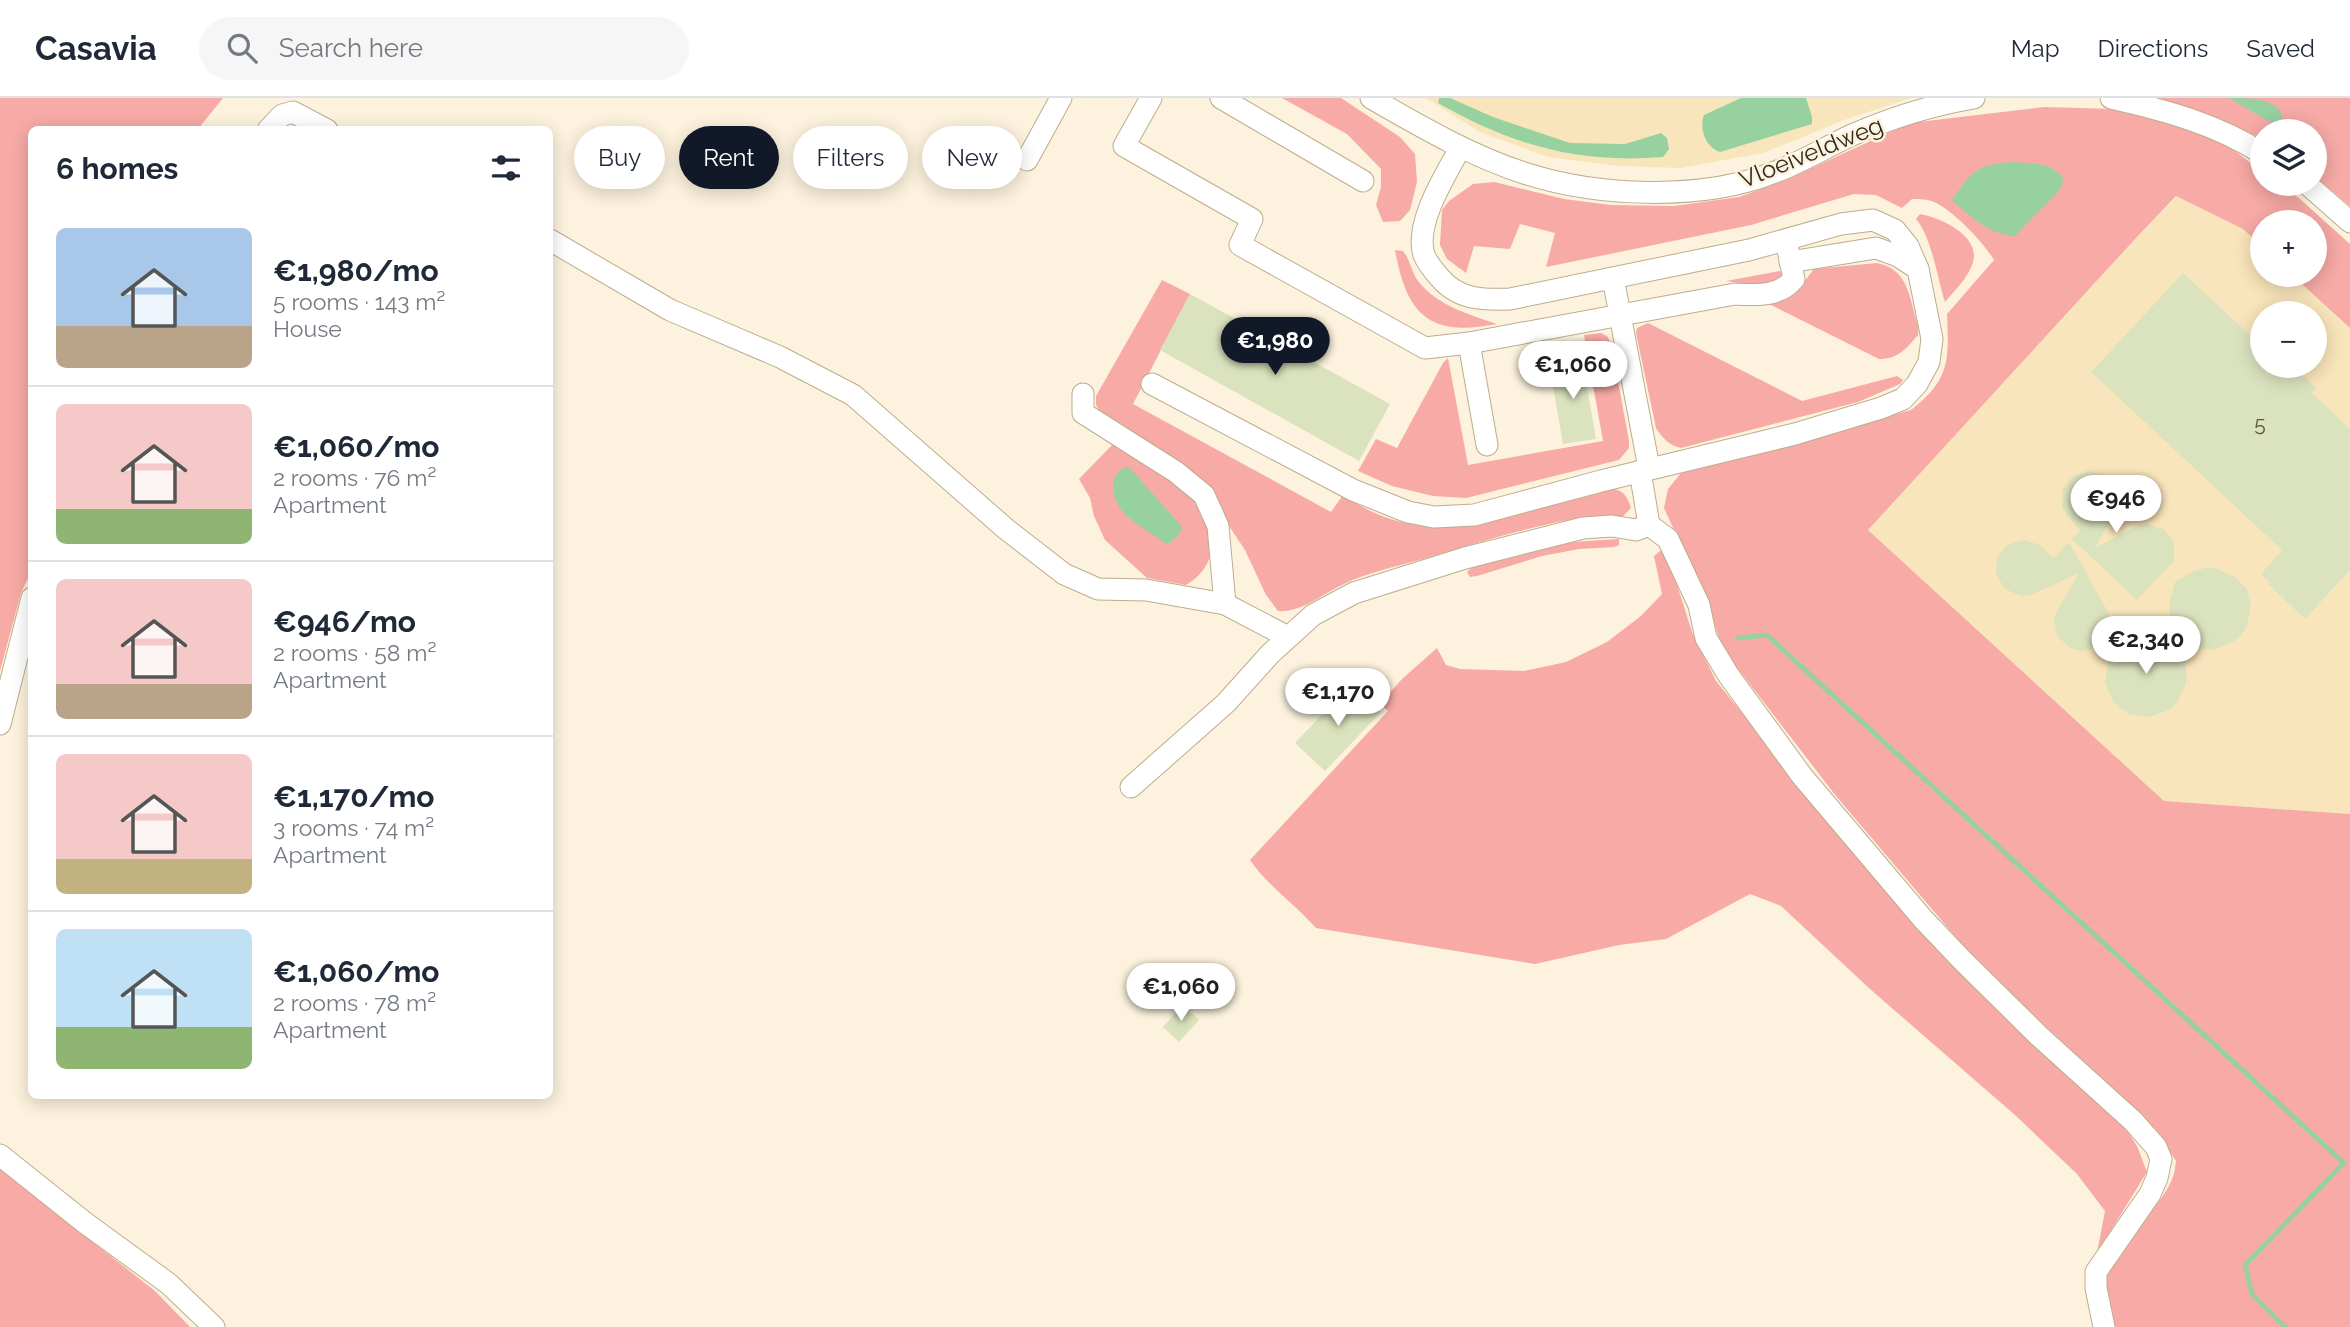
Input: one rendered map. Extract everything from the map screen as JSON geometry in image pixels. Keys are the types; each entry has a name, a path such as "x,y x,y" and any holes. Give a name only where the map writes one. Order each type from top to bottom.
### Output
{"street":[{"path":"1027,160 1061,98"},
{"path":"1151,98 1124,146 1252,219 1240,245 1425,348 1469,343 1735,294 1762,295 1786,289 1794,279 1786,240"},
{"path":"1221,98 1363,181"},
{"name":"Vloeiveldweg","path":"1371,98 1460,148 1525,173 1591,188 1677,191 1726,186 1774,172 1902,115 1974,98"},
{"path":"2111,98 2156,108 2203,124 2250,146"},
{"path":"272,126 282,116 293,112 319,126"},
{"path":"1152,384 1353,490 1408,512 1434,517 1474,515 1796,433 1881,408 1903,398 1917,384 1929,362 1932,339 1919,269 1908,246 1895,230 1873,220 1841,224 1786,240 1510,299 1483,300 1461,294 1444,282 1424,255 1423,238 1426,218 1435,196 1460,148"},
{"path":"2321,196 2350,222"},
{"path":"553,242 670,310 780,357 853,395 1006,529 1064,574 1098,589 1146,590 1225,604 1288,637"},
{"path":"1790,262 1876,248 1898,256 1919,269"},
{"path":"1613,278 1644,470 1649,525 1668,539 1699,605 1706,638 1729,676 1802,776 1923,919 1962,961 2039,1036 2133,1121 2156,1147 2161,1159 2154,1186 2096,1272 2096,1288 2104,1327"},
{"path":"1469,343 1487,445"},
{"path":"1083,394 1083,413 1176,472 1204,495 1219,526 1225,604"},
{"path":"1131,787 1226,703 1270,654 1313,615 1353,593 1465,558 1583,528 1612,526 1636,530 1649,525"},
{"path":"0,724 28,614"},
{"path":"0,1155 84,1222 169,1284 214,1327"}],"shaded area":[{"path":"0,98 223,98 200,126 28,126 28,578 21,593 0,671"},
{"path":"1282,98 1341,98 1400,137 1415,154 1417,182 1410,210 1400,221 1383,222 1376,205 1381,187 1381,169 1347,134"},
{"path":"1426,98 1911,98 1844,120 1763,153 1680,168 1618,166 1548,157 1480,132"},
{"path":"1439,98 1450,98 1493,117 1570,143 1625,144 1661,133 1667,138 1669,149 1663,157 1632,158 1574,154 1546,148 1465,118 1438,103"},
{"path":"1741,98 1806,98 1812,124 1720,152 1715,150 1704,136 1704,115"},
{"path":"2157,98 2350,98 2350,206 2327,187 2327,119 2250,119 2250,133 2209,115"},
{"path":"2229,98 2254,99 2278,108 2282,119 2265,119"},
{"path":"2044,107 2114,109 2164,122 2224,143 2250,162 2250,196 2296,196 2312,210 2250,210 2250,235 2243,229 2176,196 1868,530 2164,801 2350,814 2350,1327 2112,1327 2105,1289 2109,1269 2125,1242 2167,1190 2174,1175 2176,1161 2156,1130 1976,961 1836,796 1722,648 1710,609 1664,508 1668,489 1681,473 1911,410 1940,379 1947,357 1947,314 1994,260 1983,245 1959,219 1932,201 1912,199 1902,208 1876,195 1854,194 1751,225 1546,267 1555,233 1520,224 1510,249 1474,246 1466,273 1447,259 1440,245 1442,210 1449,201 1473,184 1494,182 1564,199 1611,205 1674,206 1739,197 1781,182 1910,123"},
{"path":"2012,162 2047,166 2064,179 2059,191 2015,236 1988,228 1952,200 1976,171 1990,165"},
{"path":"2177,196 2243,229 2250,235 2250,287 2305,287 2320,301 2250,301 2250,378 2327,378 2327,307 2350,328 2350,814 2164,801 1868,530"},
{"path":"1920,214 1936,218 1953,227 1968,239 1972,247 1974,255 1971,268 1945,302 1930,247 1916,219"},
{"path":"2327,223 2350,244 2350,328 2327,307 2327,301 2320,301 2305,287 2327,287"},
{"path":"1395,250 1403,251 1418,281 1434,297 1454,308 1497,324 1455,327 1439,324 1426,317 1415,306 1407,292"},
{"path":"1877,263 1888,266 1902,278 1910,295 1918,326 1918,335 1905,349 1891,357 1879,359 1763,301 1794,295 1814,269"},
{"path":"1780,271 1786,276 1761,287 1726,281"},
{"path":"1162,280 1190,294 1133,404 1331,512 1343,495 1372,512 1400,522 1454,526 1509,517 1610,489 1624,494 1631,508 1622,517 1605,515 1554,523 1384,570 1346,583 1304,606 1278,611 1266,595 1245,550 1225,520 1214,491 1174,461 1105,421 1096,405 1096,396"},
{"path":"1648,323 1802,401 1897,376 1903,380 1900,384 1858,402 1681,448 1667,441 1656,428 1636,333 1637,328"},
{"path":"1601,333 1607,336 1611,343 1629,441 1629,448 1619,460 1466,498 1433,496 1392,486 1358,471 1376,439 1397,448 1448,358 1468,465 1603,441 1584,335"},
{"path":"1115,442 1139,456 1188,493 1205,513 1212,536 1212,547 1204,568 1186,585 1147,578 1105,540 1094,516 1090,498 1079,479"},
{"path":"1129,467 1182,527 1170,543 1165,543 1138,524 1119,506 1114,493 1114,479 1122,469"},
{"path":"1619,539 1619,545 1614,547 1579,549 1542,556 1477,576 1470,577 1467,572 1471,568 1571,542"},
{"path":"1666,550 1692,632 1716,681 1784,765 2122,1122 2137,1146 2147,1172 2097,1253 2105,1211 2077,1174 2015,1115 1870,989 1781,906 1750,894 1666,939 1619,945 1535,964 1316,928 1250,860 1388,711 1380,704 1402,679 1437,648 1446,665 1460,669 1524,671 1566,662 1607,642 1641,616 1662,594 1654,556"},
{"path":"0,1169 155,1291 190,1327 0,1327"}],"building":[{"path":"2183,273 2250,335 2250,378 2305,378 2316,388 2312,393 2350,429 2350,570 2305,619 2261,574 2282,550 2091,372"},
{"path":"1190,294 1390,404 1359,461 1160,350"},
{"path":"1582,358 1596,439 1563,444 1549,364"},
{"path":"2089,471 2106,476 2112,482 2118,498 2117,508 2095,548 2139,525 2147,524 2164,529 2174,542 2174,561 2137,600 2072,539 2080,530 2062,506 2063,489 2074,476"},
{"path":"2024,540 2040,545 2054,558 2069,542 2108,612 2110,622 2107,641 2089,650 2080,651 2070,648 2058,637 2054,621 2056,613 2079,573 2031,595 2021,596 2005,589 1996,575 1997,558 2007,545"},
{"path":"2205,568 2215,568 2235,577 2247,589 2251,605 2247,626 2241,635 2233,642 2213,650 2176,641 2170,615 2169,604 2175,582"},
{"path":"2141,636 2180,644 2187,672 2186,683 2177,703 2169,710 2149,717 2129,714 2120,708 2113,701 2105,682 2110,651"},
{"path":"1351,684 1381,712 1325,771 1295,743"},
{"path":"1182,1005 1199,1020 1179,1042 1163,1027"}],"waterway":[{"path":"1738,638 1767,635 2344,1163 2245,1265 2252,1294 2285,1327"}]}
